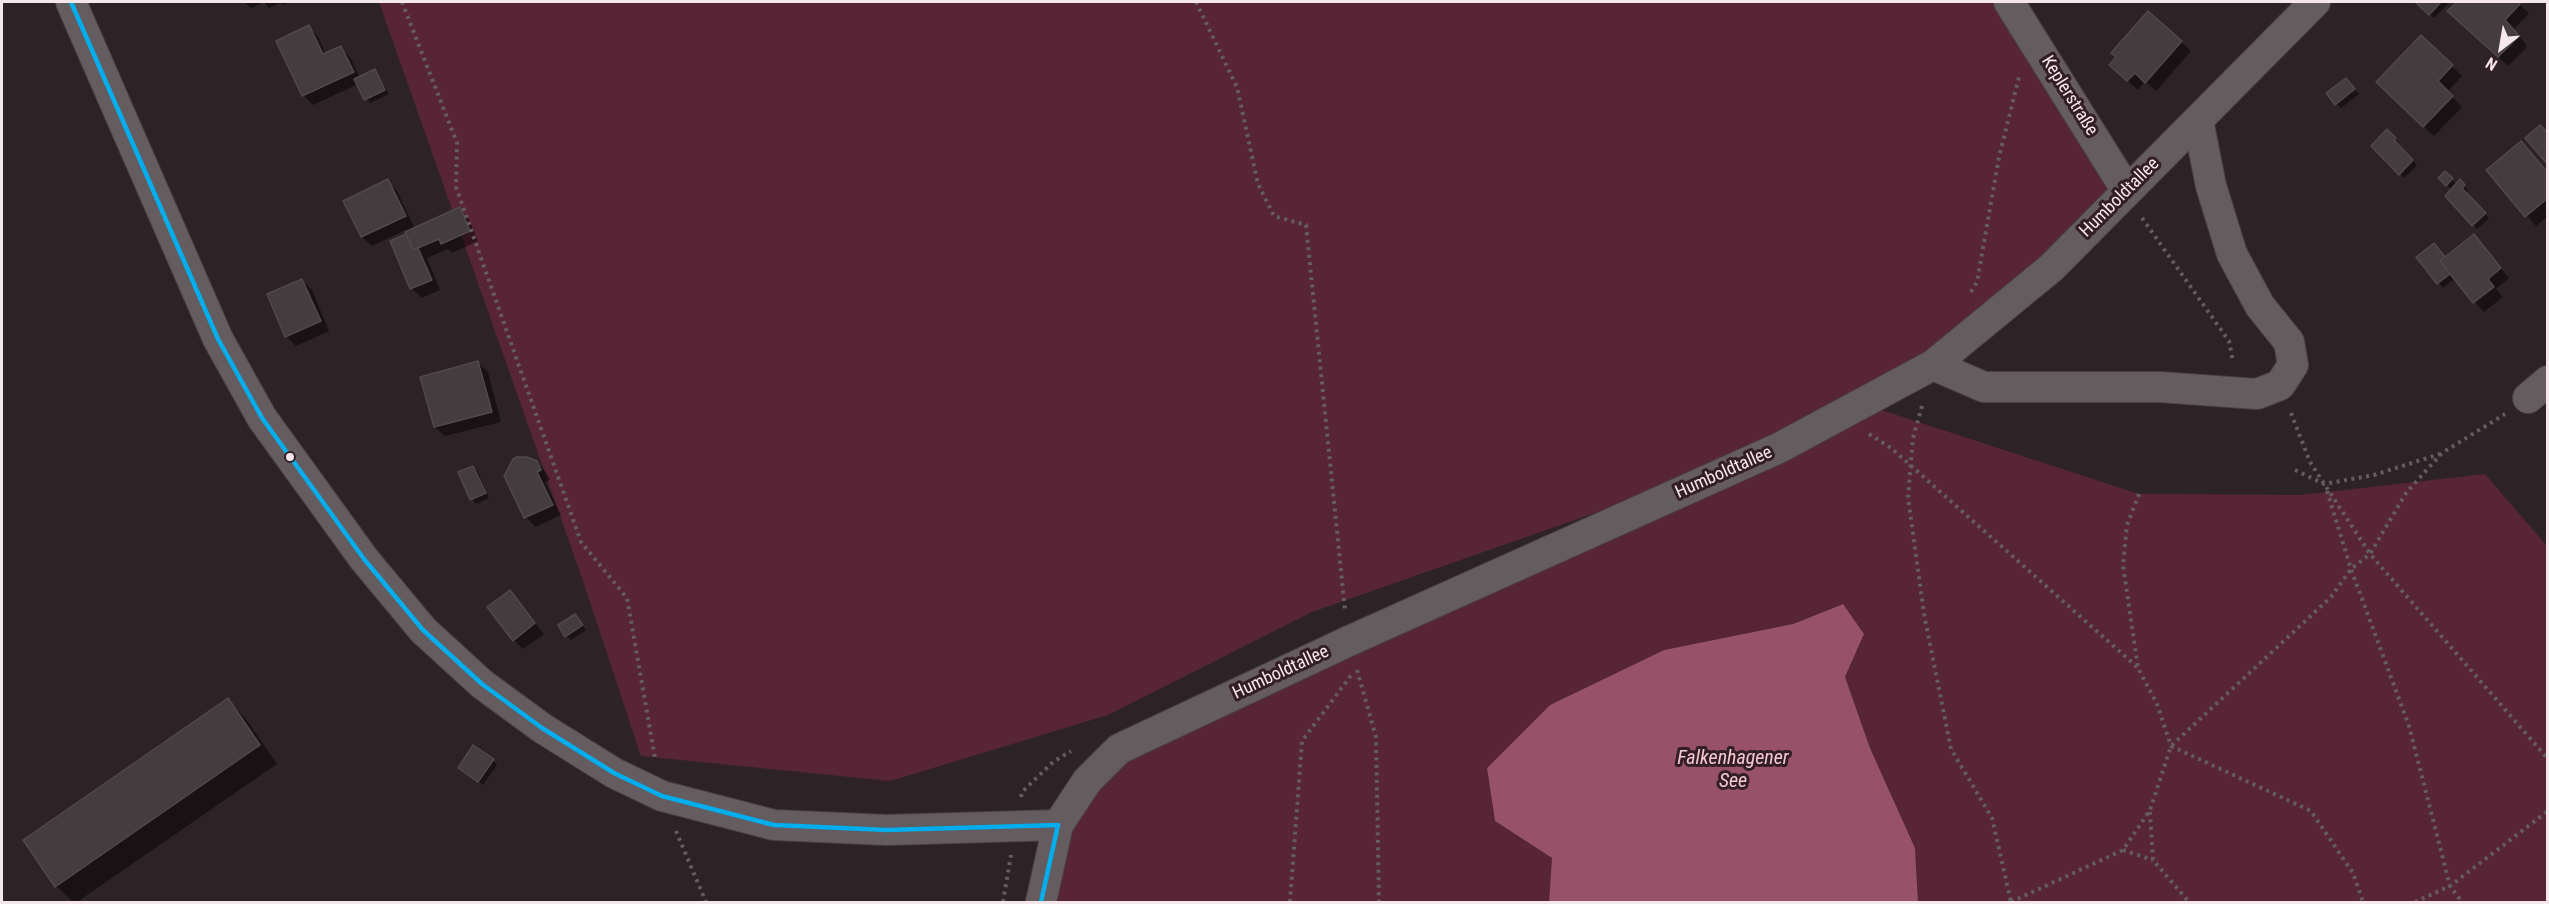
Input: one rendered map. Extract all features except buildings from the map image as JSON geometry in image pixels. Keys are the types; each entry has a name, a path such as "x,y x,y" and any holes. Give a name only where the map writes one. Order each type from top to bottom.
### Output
{"street":[{"path":"71,2 218,339 262,418 364,559 423,630 482,684 542,728 614,773 662,796 774,825 887,830 1058,825 1041,903"},
{"name":"Keplerstraße","path":"2009,2 2127,191"},
{"name":"Humboldtallee","path":"1058,825 1087,780 1119,749 1349,641 1779,448 1933,365 2051,268 2314,2"},
{"path":"1933,365 1984,387 2160,387 2257,394 2280,385 2293,365 2289,342 2260,306 2232,254 2211,186 2198,120"}],"path":[{"path":"402,2 457,142 456,187 581,542 627,598 662,796 706,903"},
{"path":"1196,2 1237,87 1258,184 1274,216 1306,225 1349,641"},
{"path":"1966,303 1977,282 1998,157 2030,33"},
{"path":"2127,191 2137,210 2229,341 2239,392"},
{"path":"1933,365 1913,438 1908,497 1924,614 1951,749 1992,818 2011,902 2123,850 2150,810 2171,746 2331,597 2351,569 2370,554 2406,493 2442,453"},
{"path":"2280,385 2310,462 2370,554 2547,759"},
{"path":"2295,470 2324,484 2374,475 2442,453 2502,417 2538,390"},
{"path":"1866,432 1891,448 2138,668"},
{"path":"2324,484 2351,569 2409,726 2450,886 2462,903"},
{"path":"2139,495 2127,525 2123,565 2138,668 2157,704 2171,746 2311,811 2354,873 2363,903"},
{"path":"1290,903 1302,741 1356,668 1376,736 1379,903"},
{"path":"2150,810 2153,860"},
{"path":"2415,903 2450,886 2547,811"},
{"path":"2123,850 2153,860 2189,903"}],"shaded area":[{"path":"379,2 2009,2 2127,191 1863,404 2139,494 2301,495 2485,474 2547,546 2547,902 1918,902 1915,848 1870,748 1845,677 1864,634 1842,604 1793,624 1664,650 1550,705 1487,768 1495,821 1552,858 1549,902 1033,902 1087,781 1769,452 1312,612 1108,715 890,781 641,756 583,581"}],"water":[{"name":"Falkenhagener See","path":"1843,604 1864,634 1845,677 1870,748 1915,848 1918,902 1549,902 1552,858 1495,821 1487,768 1550,705 1664,650 1793,624"}],"transit line":[{"path":"71,2 218,339 262,418 364,559 423,630 482,684 542,728 614,773 662,796 774,825 887,830 1058,825"},
{"path":"1041,902 1058,825"}]}
